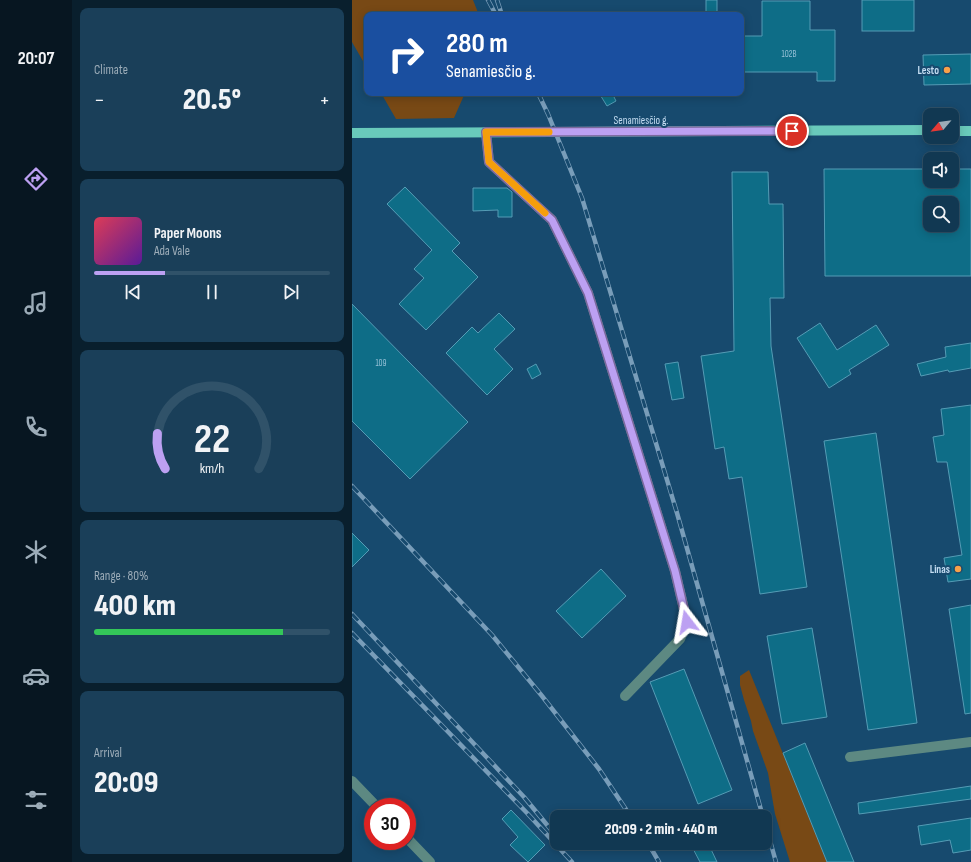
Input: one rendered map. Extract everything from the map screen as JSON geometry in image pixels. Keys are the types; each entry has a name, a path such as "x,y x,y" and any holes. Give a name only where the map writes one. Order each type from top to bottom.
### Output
{"main road":[{"name":"Senamiesčio g.","path":"352,133 923,130"},
{"path":"959,130 971,131"}],"street":[{"path":"486,132 489,162 552,220 588,293 675,571 687,622 680,639 624,696"},
{"path":"850,757 971,742"},
{"path":"352,781 368,798"},
{"path":"416,847 430,862"}],"shaded area":[{"path":"352,0 473,0 478,12 364,12 364,63 352,42"},
{"path":"383,96 464,96 454,118 396,119"},
{"path":"749,670 827,862 790,862 775,814 768,773 753,731 740,685 740,676"}],"building":[{"path":"706,0 717,0 717,12 706,12"},
{"path":"862,0 914,0 914,31 862,31"},
{"path":"762,1 810,1 810,30 835,30 835,81 817,81 817,72 744,72 744,36 762,36"},
{"name":"Lesto","path":"971,54 971,84 924,85 923,55"},
{"path":"601,96 614,96 616,101 607,106"},
{"path":"824,169 923,169 923,188 959,188 959,169 971,169 971,276 825,276"},
{"path":"732,172 768,172 769,204 783,204 784,298 770,298 771,346 807,587 760,594 742,477 729,479 724,447 715,449 701,356 734,351"},
{"path":"405,187 460,243 452,251 478,277 426,330 399,304 424,278 414,269 432,250 387,204"},
{"path":"473,188 507,188 512,192 512,217 498,217 498,210 473,211"},
{"path":"352,304 468,422 410,479 352,421"},
{"path":"499,313 515,329 494,349 513,369 487,395 446,353 472,327 478,333"},
{"path":"820,323 837,350 876,325 889,345 849,370 851,374 829,388 797,338"},
{"path":"971,343 971,368 949,372 948,370 921,376 917,364 946,357 945,347"},
{"path":"678,362 684,398 672,400 665,364"},
{"path":"536,364 541,374 532,379 527,369"},
{"name":"Linas","path":"971,405 971,579 948,582 944,558 962,555 947,462 937,462 933,437 944,435 941,409"},
{"path":"876,433 917,723 868,730 824,441"},
{"path":"352,533 369,550 352,567"},
{"path":"601,569 626,596 582,638 556,611"},
{"path":"971,605 971,713 965,714 949,609"},
{"path":"812,628 827,717 782,724 767,636"},
{"path":"684,669 732,790 698,804 650,682"},
{"path":"805,743 854,862 827,862 783,753"},
{"path":"971,786 971,799 859,814 858,803"},
{"path":"511,810 545,845 528,862 510,845 518,837 502,819"},
{"path":"971,818 971,850 953,853 950,840 921,845 918,826"},
{"path":"694,850 711,850 717,862 700,862"}],"railway":[{"path":"488,0 494,12"},
{"path":"497,0 501,12"},
{"path":"539,96 582,198 677,513 761,810"},
{"path":"352,486 492,635 599,769 626,810"},
{"path":"352,614 524,797 550,829"},
{"path":"352,633 527,813 572,862"},
{"path":"772,848 776,862"},
{"path":"652,850 659,862"}],"slow traffic":[{"path":"545,213 489,162 486,132 549,132"}],"place":[{"name":"Lesto","path":"947,70"},
{"name":"Linas","path":"958,569"}],"route":[{"path":"687,622 675,571 588,293 552,220 489,162 486,132 792,131"}]}
